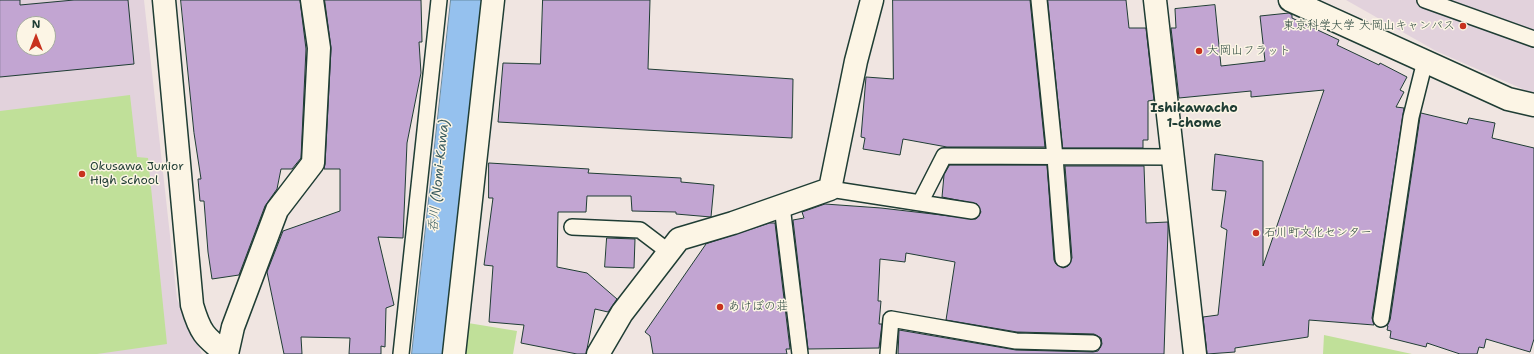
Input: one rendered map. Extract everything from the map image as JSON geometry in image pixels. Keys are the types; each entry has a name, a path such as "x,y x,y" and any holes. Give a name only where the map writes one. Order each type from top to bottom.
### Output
{"street":[{"path":"164,0 192,305 198,324 207,340 227,354 233,327 277,210 313,163 320,48 312,0"},
{"path":"454,354 492,0"},
{"path":"598,354 622,313 679,239 734,223 830,189 856,61 872,0"},
{"path":"1155,0 1195,354"},
{"path":"1290,0 1508,99 1534,105"}],"lane":[{"path":"401,354 439,0"},
{"path":"1039,0 1055,157 1063,259"},
{"path":"1425,0 1534,39"},
{"path":"1381,319 1411,117 1425,61"},
{"path":"920,203 944,156 1172,157"},
{"path":"830,189 972,211"},
{"path":"782,206 800,354"},
{"path":"572,226 640,230 669,252"},
{"path":"888,354 891,319 1014,348 1093,343"}],"shaded area":[{"name":"Okusawa Junior High School","path":"0,0 144,0 177,299 202,354 0,354"},
{"name":"東京科学大学 大岡山キャンパス","path":"1346,0 1534,0 1534,94 1436,51"}],"green space":[{"name":"Okusawa Junior High School","path":"130,95 137,157 148,158 167,344 97,354 0,354 0,111"},
{"path":"468,323 517,331 513,354 463,354"},
{"path":"1324,335 1412,354 1323,354"}],"water":[{"name":"呑川 (Nomi-Kawa)","path":"451,0 482,0 445,354 412,354"}],"building":[{"path":"0,0 20,0 20,5 74,0 128,0 134,64 0,77"},
{"path":"181,0 300,0 306,49 301,158 292,169 281,169 277,189 265,206 239,275 212,279 208,252 204,201 200,201 198,179 201,179 194,133"},
{"path":"325,0 421,0 422,42 419,42 421,73 407,143 403,238 378,237 394,305 386,308 385,347 381,346 381,354 349,354 350,338 301,337 302,354 284,354 267,272 283,231 340,211 340,169 324,169 331,49"},
{"path":"543,0 650,0 648,69 793,79 792,138 498,122 503,63 540,64"},
{"path":"893,0 1030,0 1045,147 947,147 903,139 900,155 863,149 865,138 861,137 866,77 893,79"},
{"path":"1048,0 1126,0 1129,28 1146,28 1154,100 1148,101 1148,140 1143,140 1143,148 1063,148"},
{"path":"1215,5 1221,66 1265,61 1260,16 1289,13 1292,15 1292,18 1339,40 1337,45 1379,65 1380,63 1407,77 1400,90 1404,92 1396,107 1404,108 1372,318 1374,325 1309,320 1308,337 1235,348 1235,352 1207,354 1203,317 1218,315 1227,230 1221,227 1226,191 1212,190 1215,154 1263,161 1263,266 1324,90 1251,97 1251,91 1179,98 1171,28 1176,28 1175,9"},
{"path":"1421,113 1467,124 1469,118 1495,123 1492,138 1534,148 1534,339 1530,352 1486,339 1484,348 1479,347 1477,354 1460,354 1427,343 1426,347 1390,338 1391,331 1387,330 1387,326 1390,320"},
{"path":"489,163 589,169 588,173 681,178 681,182 714,185 711,217 676,214 676,212 632,211 631,196 587,196 586,212 558,212 557,267 587,273 617,299 608,312 595,309 586,354 577,354 521,343 524,325 489,322 493,266 484,265 493,198 489,198"},
{"path":"950,165 1047,165 1054,260 1056,264 1063,268 1068,266 1072,258 1065,166 1144,166 1146,223 1168,222 1164,354 898,354 899,330 1016,350 1093,352 1098,351 1102,344 1101,338 1094,334 1017,332 946,320 955,262 906,253 905,262 880,259 878,301 881,301 879,324 882,324 879,348 808,349 793,220 804,218 802,212 825,204 881,208 976,219 981,212 977,204 942,197 944,175"},
{"path":"770,223 775,223 790,349 786,349 787,354 653,354 650,336 645,332 706,244"},
{"path":"607,238 635,239 634,268 605,267"}],"place":[{"name":"東京科学大学 大岡山キャンパス","path":"1463,26"},
{"name":"大岡山フラット","path":"1199,51"},
{"name":"Okusawa Junior High School","path":"82,174"},
{"name":"石川町文化センター","path":"1256,233"},
{"name":"あけぼの荘","path":"720,307"}],"district":[{"name":"Ishikawacho 1-chome","path":"1194,116"}]}
